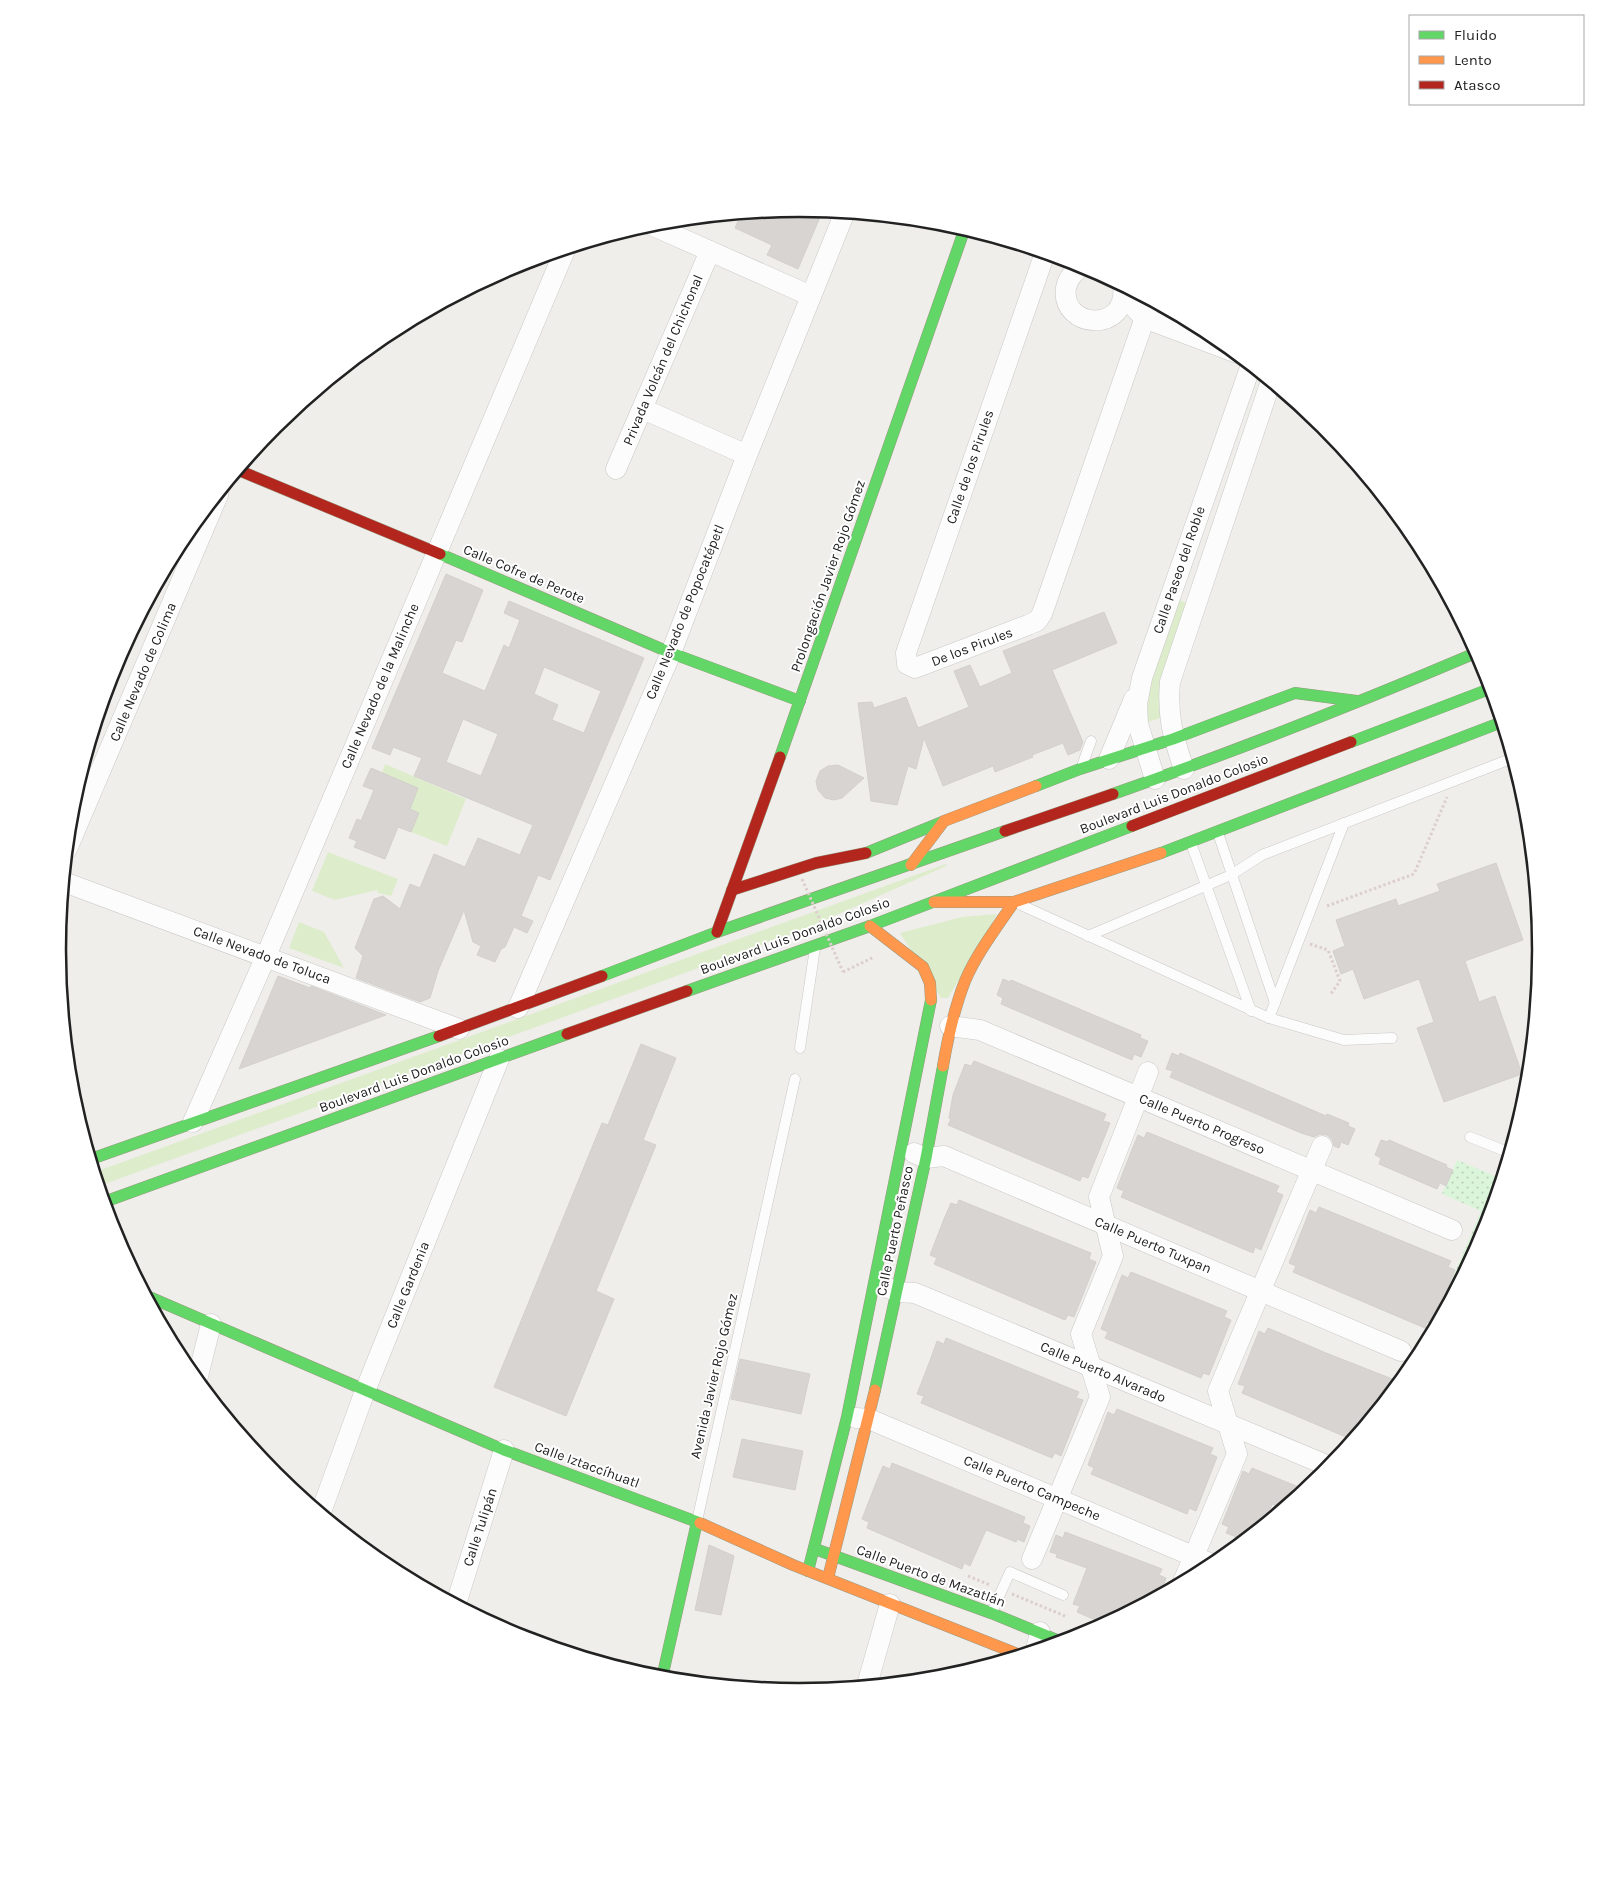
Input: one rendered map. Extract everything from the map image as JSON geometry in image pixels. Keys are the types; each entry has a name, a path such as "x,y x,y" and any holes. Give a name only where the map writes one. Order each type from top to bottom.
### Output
{"main road":[{"name":"Prolongación Javier Rojo Gómez","path":"717,932 800,701 962,236"},
{"name":"Calle Cofre de Perote","path":"244,472 671,653 800,701"},
{"name":"Boulevard Luis Donaldo Colosio","path":"96,1157 518,1008 717,932 1184,769 1361,702 1471,655"},
{"name":"Boulevard Luis Donaldo Colosio","path":"110,1200 815,944 870,926 1485,691"},
{"path":"732,890 816,862 865,854 944,821 1080,769 1122,747 1173,739 1294,693 1361,702"},
{"path":"933,902 1014,902 1218,832 1497,724"},
{"path":"911,865 944,821"},
{"name":"Calle Puerto Peñasco","path":"828,1578 869,1419 926,1158 950,1026 966,979 988,940 1014,902"},
{"name":"Calle Puerto Peñasco","path":"808,1571 847,1417 931,998 930,983 923,967 870,926"},
{"name":"Calle Iztaccíhuatl","path":"155,1300 504,1450 697,1522 793,1565 890,1604 986,1626 1014,1650"},
{"name":"Avenida Javier Rojo Gómez","path":"664,1670 697,1522"},
{"path":"793,1565 815,1549"},
{"name":"Calle Puerto de Mazatlán","path":"815,1549 986,1626 1038,1641"}],"street":[{"name":"Calle Nevado de Popocatépetl","path":"518,1008 671,653 747,455 843,218"},
{"path":"662,230 810,296"},
{"name":"Privada Volcán del Chichonal","path":"616,469 710,251"},
{"name":"Calle Nevado de la Malinche","path":"193,1122 266,956 562,257"},
{"name":"Calle de los Pirules","path":"906,664 906,653 1042,262 1068,282"},
{"path":"1076,271 1068,282 1067,300 1077,315 1085,320 1103,320 1140,302 1176,321"},
{"name":"De los Pirules","path":"906,664 915,668 1037,621 1042,614 1140,302"},
{"name":"Calle Paseo del Roble","path":"1155,779 1122,747 1138,724 1137,704 1142,678 1249,371"},
{"name":"Calle Paseo del Roble","path":"1184,769 1173,739 1168,702 1170,682 1269,387"},
{"path":"643,409 747,455"},
{"name":"Calle Nevado de Colima","path":"77,828 209,517"},
{"path":"1122,747 1142,678"},
{"name":"Calle Nevado de Toluca","path":"70,884 459,1029"},
{"name":"Calle Puerto Progreso","path":"950,1026 980,1030 1452,1230"},
{"name":"Calle Gardenia","path":"322,1506 365,1391 499,1059"},
{"path":"1032,1559 1100,1397 1081,1334 1113,1256 1099,1197 1148,1072"},
{"path":"1187,1572 1237,1454 1218,1391 1322,1146"},
{"name":"Calle Puerto Tuxpan","path":"902,1149 926,1158 944,1156 1401,1350"},
{"name":"Calle Puerto Alvarado","path":"875,1282 897,1292 915,1293 1322,1463"},
{"path":"199,1370 211,1324"},
{"name":"Calle Puerto Campeche","path":"847,1417 869,1419 1205,1561"},
{"name":"Calle Tulipán","path":"458,1599 504,1450"},
{"path":"869,1680 890,1604"}],"lane":[{"path":"1080,769 1087,756 1091,741"},
{"path":"1088,936 1231,875 1262,855 1508,760"},
{"path":"1269,1018 1344,822"},
{"path":"1218,832 1275,1003"},
{"path":"1190,842 1251,1011"},
{"path":"1014,902 1269,1018 1344,1040 1392,1038"},
{"path":"800,1048 815,944"},
{"name":"Avenida Javier Rojo Gómez","path":"697,1522 795,1079"},
{"path":"1470,1137 1505,1150"},
{"path":"986,1626 1010,1572 1063,1595"}],"path":[{"path":"1334,903 1414,874 1455,780"},
{"path":"802,879 843,972 869,960"},
{"path":"1312,945 1328,950 1340,981 1330,995"},
{"path":"968,1576 1065,1616"}],"green space":[{"path":"1179,600 1187,603 1161,704 1160,718 1148,722 1148,706 1153,675"},
{"path":"385,764 466,799 447,846 411,832 419,813 410,809 418,788 382,773"},
{"path":"328,852 398,879 391,896 378,893 377,890 335,900 312,891"},
{"path":"946,864 946,866 803,930 104,1184 100,1170"},
{"path":"997,914 948,998 941,998 900,933 962,917"},
{"path":"299,922 324,932 344,968 289,948"},
{"path":"1457,1160 1497,1177 1477,1231 1441,1305 1481,1211 1442,1194"}],"building":[{"path":"820,217 798,269 767,255 772,245 735,228 739,219"},
{"path":"446,574 483,590 462,642 456,640 442,673 485,691 504,645 509,648 520,620 504,613 509,601 644,658 550,880 538,875 521,916 533,921 527,933 514,927 505,947 501,949 495,962 477,955 481,946 473,942 464,910 438,971 430,998 420,1002 356,978 363,956 355,948 374,899 383,896 400,909 410,884 420,888 434,854 465,867 478,838 520,855 533,825 414,776 422,758 393,747 390,755 372,748","holes":["544,667 601,691 584,733 552,720 558,705 534,694","463,719 498,734 481,776 446,762"]},
{"path":"1104,612 1117,643 1052,670 1083,742 1080,750 1068,755 1063,743 995,772 993,766 943,786 924,738 916,769 908,766 897,805 871,801 858,703 872,702 874,708 906,697 918,728 969,707 954,671 970,665 980,687 1012,673 1003,651"},
{"path":"838,765 864,778 842,798 834,800 825,798 818,790 816,781 820,771 828,766"},
{"path":"371,768 418,788 410,809 419,813 411,832 398,827 385,859 354,847 357,841 349,838 357,819 361,821 374,790 363,786"},
{"path":"1496,863 1523,940 1465,961 1479,1002 1495,996 1522,1074 1444,1102 1417,1028 1434,1022 1419,979 1364,999 1353,969 1341,974 1333,951 1345,946 1336,920 1396,899 1398,906 1440,891 1437,884"},
{"path":"278,976 310,988 311,986 386,1015 239,1069"},
{"path":"1003,979 1010,982 1011,980 1141,1035 1140,1038 1148,1041 1141,1057 1134,1054 1132,1060 1001,1004 1003,998 997,995"},
{"path":"641,1044 676,1058 643,1140 656,1145 596,1291 614,1299 566,1416 494,1387 602,1123 608,1125"},
{"path":"1172,1053 1179,1056 1180,1053 1326,1116 1327,1114 1349,1123 1348,1126 1355,1129 1348,1145 1341,1142 1339,1148 1334,1146 1332,1139 1327,1135 1320,1134 1314,1137 1301,1133 1170,1077 1173,1071 1166,1069"},
{"path":"974,1061 1106,1114 1103,1121 1110,1123 1088,1178 1082,1176 1080,1181 948,1125 951,1119 949,1118 953,1095 965,1064 971,1066"},
{"path":"1147,1132 1279,1186 1276,1192 1283,1195 1261,1250 1255,1247 1253,1253 1121,1197 1124,1191 1117,1188 1131,1152 1138,1135 1144,1138"},
{"path":"1381,1140 1388,1142 1389,1140 1447,1165 1446,1167 1453,1170 1446,1186 1440,1183 1437,1189 1379,1164 1381,1158 1375,1155"},
{"path":"959,1200 1091,1253 1089,1259 1096,1262 1074,1317 1068,1315 1065,1320 934,1264 937,1258 930,1255 944,1219 951,1203 957,1205"},
{"path":"1319,1207 1451,1261 1448,1267 1455,1270 1440,1306 1431,1324 1427,1322 1425,1328 1293,1272 1296,1266 1289,1263 1310,1210 1316,1213"},
{"path":"1131,1272 1227,1311 1224,1317 1231,1320 1209,1375 1203,1373 1201,1378 1105,1338 1108,1332 1101,1329 1122,1275 1128,1278"},
{"path":"1268,1328 1393,1379 1347,1437 1242,1393 1245,1386 1238,1384 1259,1331 1265,1334"},
{"path":"946,1338 1079,1392 1076,1398 1083,1400 1061,1456 1055,1453 1052,1458 921,1403 924,1396 917,1394 937,1341 944,1344"},
{"path":"740,1359 810,1374 801,1414 731,1399"},
{"path":"1117,1409 1213,1448 1210,1454 1217,1457 1196,1511 1189,1508 1187,1514 1091,1474 1094,1468 1088,1465 1108,1412 1114,1415"},
{"path":"742,1439 803,1451 795,1490 733,1477"},
{"path":"892,1463 1025,1517 1023,1523 1030,1526 1024,1542 1017,1539 1016,1542 986,1530 970,1566 964,1563 962,1569 867,1528 869,1522 862,1519 883,1466 890,1469"},
{"path":"1252,1468 1298,1487 1277,1506 1272,1504 1268,1513 1238,1538 1226,1533 1229,1527 1222,1524 1243,1471 1249,1474"},
{"path":"1065,1532 1162,1569 1159,1575 1166,1578 1163,1587 1124,1608 1096,1620 1077,1612 1080,1606 1073,1604 1087,1568 1056,1557 1057,1554 1050,1552 1056,1535 1063,1538"},
{"path":"709,1545 734,1556 721,1615 695,1610"}],"traffic: fast":[{"path":"780,757 962,236"},
{"path":"440,554 671,653 800,701"},
{"path":"1113,794 1297,726 1471,655"},
{"path":"1351,742 1485,691"},
{"path":"1036,786 1080,769 1173,739 1295,693 1357,701"},
{"path":"1161,853 1497,724"},
{"path":"866,853 942,822"},
{"path":"687,991 870,926 1132,826"},
{"path":"602,976 717,932 1005,831"},
{"path":"808,1571 847,1417 931,1000"},
{"path":"110,1200 567,1034"},
{"path":"96,1157 439,1036"},
{"path":"875,1390 926,1158 943,1066"},
{"path":"155,1299 504,1450 700,1523"},
{"path":"664,1670 697,1522"},
{"path":"818,1550 991,1613 1052,1638"}],"traffic: slow":[{"path":"911,865 944,821 1036,786"},
{"path":"934,902 1014,902 1161,853"},
{"path":"943,1066 952,1023 965,981 981,950 1014,902"},
{"path":"870,926 923,967 930,983 931,1000"},
{"path":"828,1578 875,1390"},
{"path":"700,1523 793,1565 1011,1651"}],"traffic: jam":[{"path":"244,472 440,554"},
{"path":"1132,826 1351,742"},
{"path":"717,932 780,757"},
{"path":"1005,831 1113,794"},
{"path":"732,890 816,863 866,853"},
{"path":"439,1036 602,976"},
{"path":"567,1034 687,991"}]}
